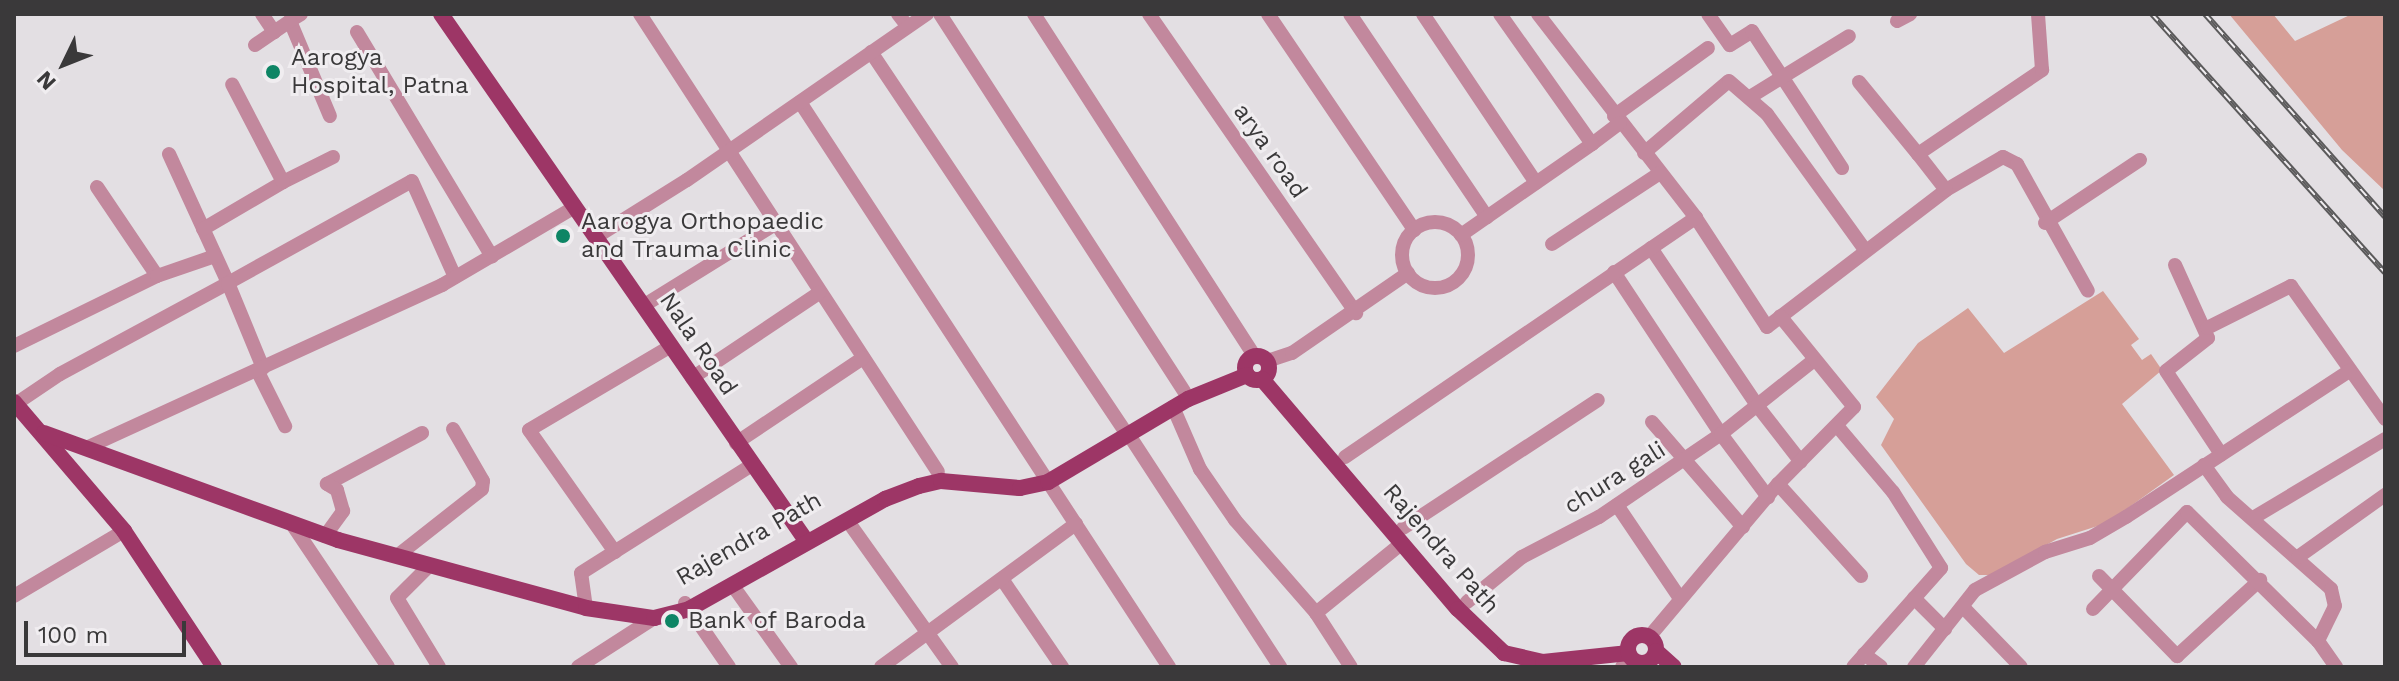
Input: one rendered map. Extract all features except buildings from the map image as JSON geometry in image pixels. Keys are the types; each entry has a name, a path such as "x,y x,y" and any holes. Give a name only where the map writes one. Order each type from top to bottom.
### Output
{"main road":[{"name":"Nala Road","path":"441,14 804,538"},
{"name":"Rajendra Path","path":"1126,431 1184,391 1257,368"},
{"name":"Rajendra Path","path":"684,607 733,586 804,538 847,520 883,495 941,481 1020,488 1045,478 1173,407 1257,368"},
{"name":"Rajendra Path","path":"1257,368 1345,457 1403,535 1495,632 1526,650 1640,655"},
{"name":"Rajendra Path","path":"1257,368 1507,660 1543,662 1580,652"},
{"path":"15,404 44,433 124,531 214,667"},
{"path":"44,433 325,536 429,566 586,608 654,618 684,607"},
{"name":"Rajendra Path","path":"684,607 883,495 938,472 1019,479 1045,478"},
{"path":"1640,655 1674,667"}],"street":[{"path":"262,14 274,32"},
{"path":"640,14 938,472"},
{"path":"898,14 908,27"},
{"path":"596,237 729,152 927,14"},
{"path":"940,14 1184,391"},
{"path":"1034,14 1257,368 1292,353 1356,313 1408,273"},
{"name":"arya road","path":"1149,14 1356,313"},
{"path":"1268,14 1414,230"},
{"path":"1350,14 1487,217"},
{"path":"1423,14 1536,183"},
{"path":"1500,14 1592,144"},
{"path":"1538,14 1617,120 1696,218 1767,327 1946,190 2003,157 2017,164 2045,223 2088,291"},
{"path":"1708,14 1730,45 1752,31 1778,76 1842,168"},
{"path":"1918,154 2042,70 2038,14"},
{"path":"255,45 295,18 330,116"},
{"path":"357,32 492,257"},
{"path":"1750,97 1778,76 1849,36"},
{"path":"1461,235 1592,144 1617,120 1708,48"},
{"path":"871,52 1126,431 1280,667"},
{"path":"1644,153 1729,81 1750,97 1865,250"},
{"path":"1859,82 1946,190"},
{"path":"232,84 283,182"},
{"path":"800,102 1169,667"},
{"path":"169,154 228,283 285,426"},
{"path":"203,229 333,157"},
{"path":"2045,223 2140,160"},
{"path":"1552,244 1660,173"},
{"path":"15,404 60,374 412,181 455,277"},
{"path":"97,187 157,276"},
{"path":"86,448 455,277 575,207"},
{"path":"1345,457 1696,218"},
{"path":"1433,223 1461,235 1466,268 1451,284 1429,288 1408,273 1403,247 1414,230 1433,223"},
{"path":"643,306 775,224"},
{"path":"1651,248 1759,408 1801,462"},
{"path":"14,346 157,276 215,256"},
{"path":"2175,265 2207,328 2207,341 2166,371 2221,454"},
{"path":"1614,272 1721,434 1768,497"},
{"path":"2207,328 2291,286 2385,419"},
{"path":"692,378 819,293"},
{"path":"1640,655 1679,597 1778,484 1838,427 1855,404 1814,360 1780,316"},
{"path":"615,552 529,430 671,346"},
{"path":"736,443 863,358"},
{"name":"chura gali","path":"1467,602 1522,557 1617,505 1685,460 1759,408 1814,360"},
{"path":"1914,667 1975,590 2045,552 2090,538 2349,371"},
{"path":"1316,613 1403,535 1598,400"},
{"path":"1173,407 1200,469 1235,520 1316,613 1351,667"},
{"path":"1652,422 1743,527"},
{"path":"1838,427 1893,492 1941,564 1939,573 1853,667"},
{"path":"397,556 482,489 483,481 453,429"},
{"path":"325,536 343,511 337,490 327,484 422,433"},
{"path":"2253,518 2385,439"},
{"path":"586,608 581,573 752,465"},
{"path":"2204,465 2227,497 2298,557 2336,599 2318,641"},
{"path":"1778,484 1861,576"},
{"path":"2298,557 2385,495"},
{"path":"1617,505 1679,597"},
{"path":"2093,609 2187,512 2260,580 2318,641 2336,667"},
{"path":"847,520 952,667"},
{"path":"292,524 388,667"},
{"path":"881,667 1076,524"},
{"path":"14,596 124,531"},
{"path":"429,566 397,598 437,666"},
{"path":"2099,576 2177,656 2260,580"},
{"path":"1002,579 1062,667"},
{"path":"733,586 791,667"},
{"path":"1914,598 1945,629"},
{"path":"684,607 729,667"},
{"path":"1963,607 2021,667"},
{"path":"578,667 654,618"},
{"path":"1564,667 1580,652"},
{"path":"1864,654 1881,667"}],"shaded area":[{"path":"2229,14 2273,14 2295,41 2352,14 2385,14 2385,191 2342,150"},
{"path":"2103,291 2139,339 2131,345 2142,360 2151,354 2162,370 2122,404 2174,475 2107,523 2057,539 1992,575 1979,575 1966,564 1881,445 1894,419 1876,397 1918,343 1968,308 2004,353"}],"railway":[{"path":"2152,14 2385,273"},
{"path":"2205,14 2385,217"}],"place":[{"name":"Aarogya Hospital, Patna","path":"273,72"},
{"name":"Aarogya Orthopaedic and Trauma Clinic","path":"563,236"},
{"name":"Bank of Baroda","path":"672,621"}]}
